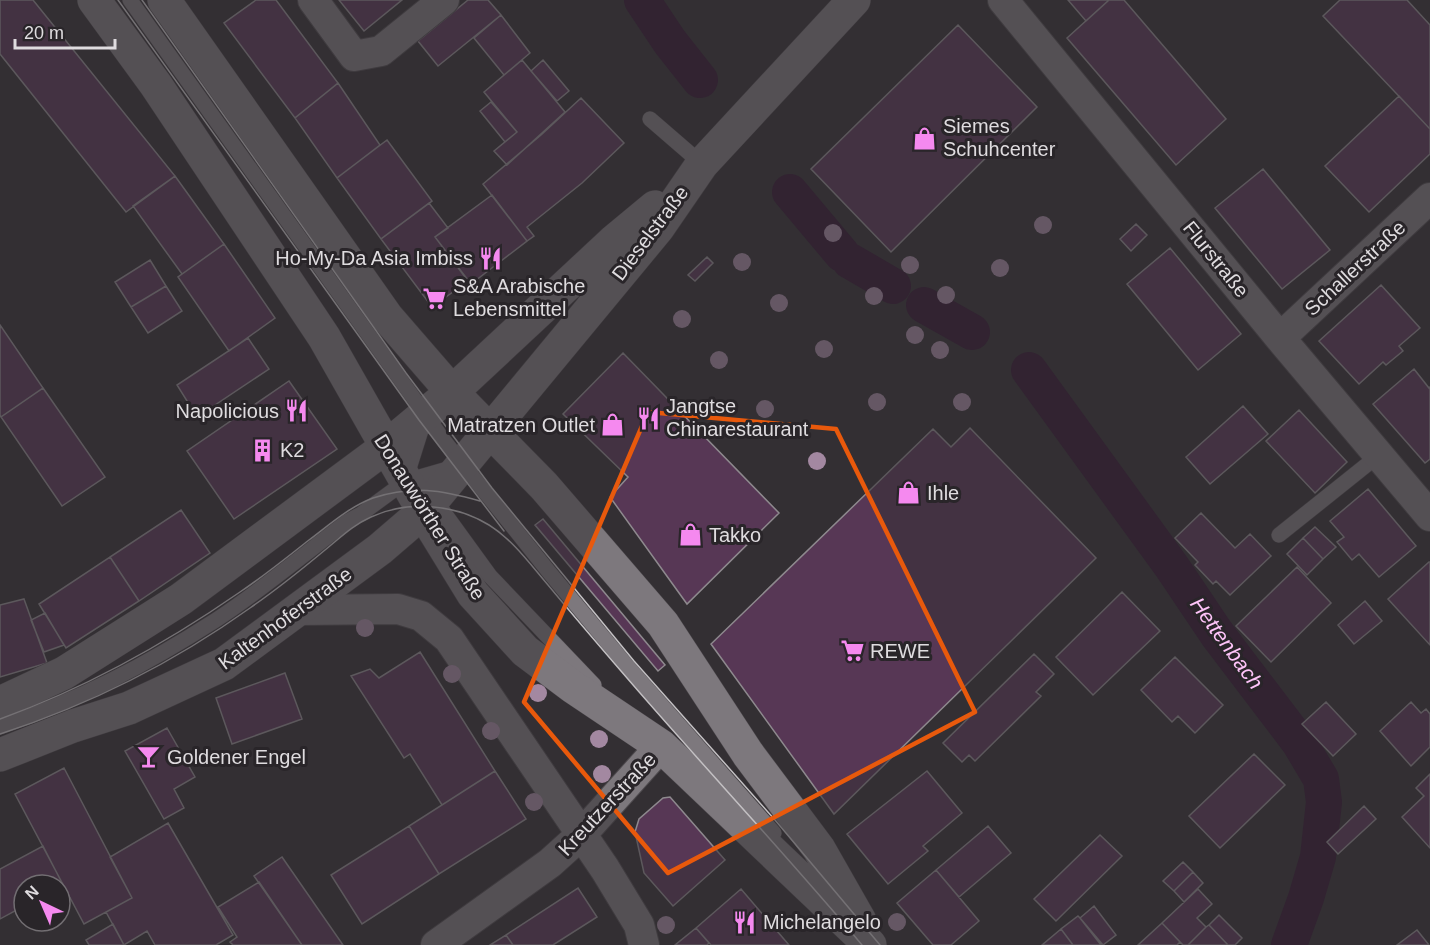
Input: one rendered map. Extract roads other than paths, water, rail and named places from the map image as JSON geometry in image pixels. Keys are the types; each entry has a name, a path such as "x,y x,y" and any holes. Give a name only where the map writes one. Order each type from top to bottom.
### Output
{"main road":[{"name":"Donauwörther Straße","path":"94,0 156,85 311,318 406,481 428,506 473,594 525,651 573,687 661,746 869,944"},
{"path":"164,0 387,317 452,392 544,486 663,624 747,754 819,849 860,920 869,944"},
{"name":"Dieselstraße","path":"386,447 452,392 614,241 699,168 854,0"},
{"name":"Dieselstraße","path":"463,465 658,228 699,168"},
{"path":"2,711 181,599 386,447"},
{"name":"Kaltenhoferstraße","path":"0,755 73,726 129,708 224,664 380,549 428,506 463,465"}],"street":[{"path":"313,0 354,56 381,51 444,0"},
{"name":"Flurstraße","path":"1003,0 1280,338 1430,516"},
{"name":"Schallerstraße","path":"1280,338 1430,198"},
{"path":"299,610 398,609 421,616 449,639 639,925 644,945"},
{"name":"Kreutzerstraße","path":"436,945 550,863 581,835 661,746"}],"lane":[{"path":"130,0 463,465 628,667 869,944"},
{"path":"650,119 699,168"},
{"path":"406,481 425,415"},
{"path":"1279,535 1379,455"},
{"path":"2,711 77,698 155,658 217,619 348,521 406,481 463,465"},
{"path":"2,711 77,698"}],"waterway":[{"name":"Hettenbach","path":"642,0 670,42 700,80"},
{"name":"Hettenbach","path":"790,192 842,254"},
{"name":"Hettenbach","path":"850,261 893,286"},
{"name":"Hettenbach","path":"924,305 972,332"},
{"name":"Hettenbach","path":"1029,370 1172,567 1217,634 1299,742 1321,779 1324,802 1318,857 1289,945"}],"tram line":[{"path":"118,0 419,420 504,531"},
{"path":"142,0 406,373 492,488 634,661 775,820 880,945"},
{"path":"0,719 94,679 154,647 249,586 340,517 364,502 387,494 414,490 440,492 480,501"},
{"path":"0,734 98,696 191,647 269,594 364,520 400,508 431,507 461,512 498,531 528,561 862,945"}],"place":[{"name":"Siemes Schuhcenter","path":"925,138"},
{"name":"Ho-My-Da Asia Imbiss","path":"491,258"},
{"name":"S&A Arabische Lebensmittel","path":"435,298"},
{"name":"Napolicious","path":"297,411"},
{"name":"Jangtse Chinarestaurant","path":"648,418"},
{"name":"Matratzen Outlet","path":"613,425"},
{"name":"K2","path":"262,450"},
{"name":"Ihle","path":"909,493"},
{"name":"Takko","path":"691,535"},
{"name":"REWE","path":"852,651"},
{"name":"Goldener Engel","path":"149,757"},
{"name":"Michelangelo","path":"745,922"}]}
